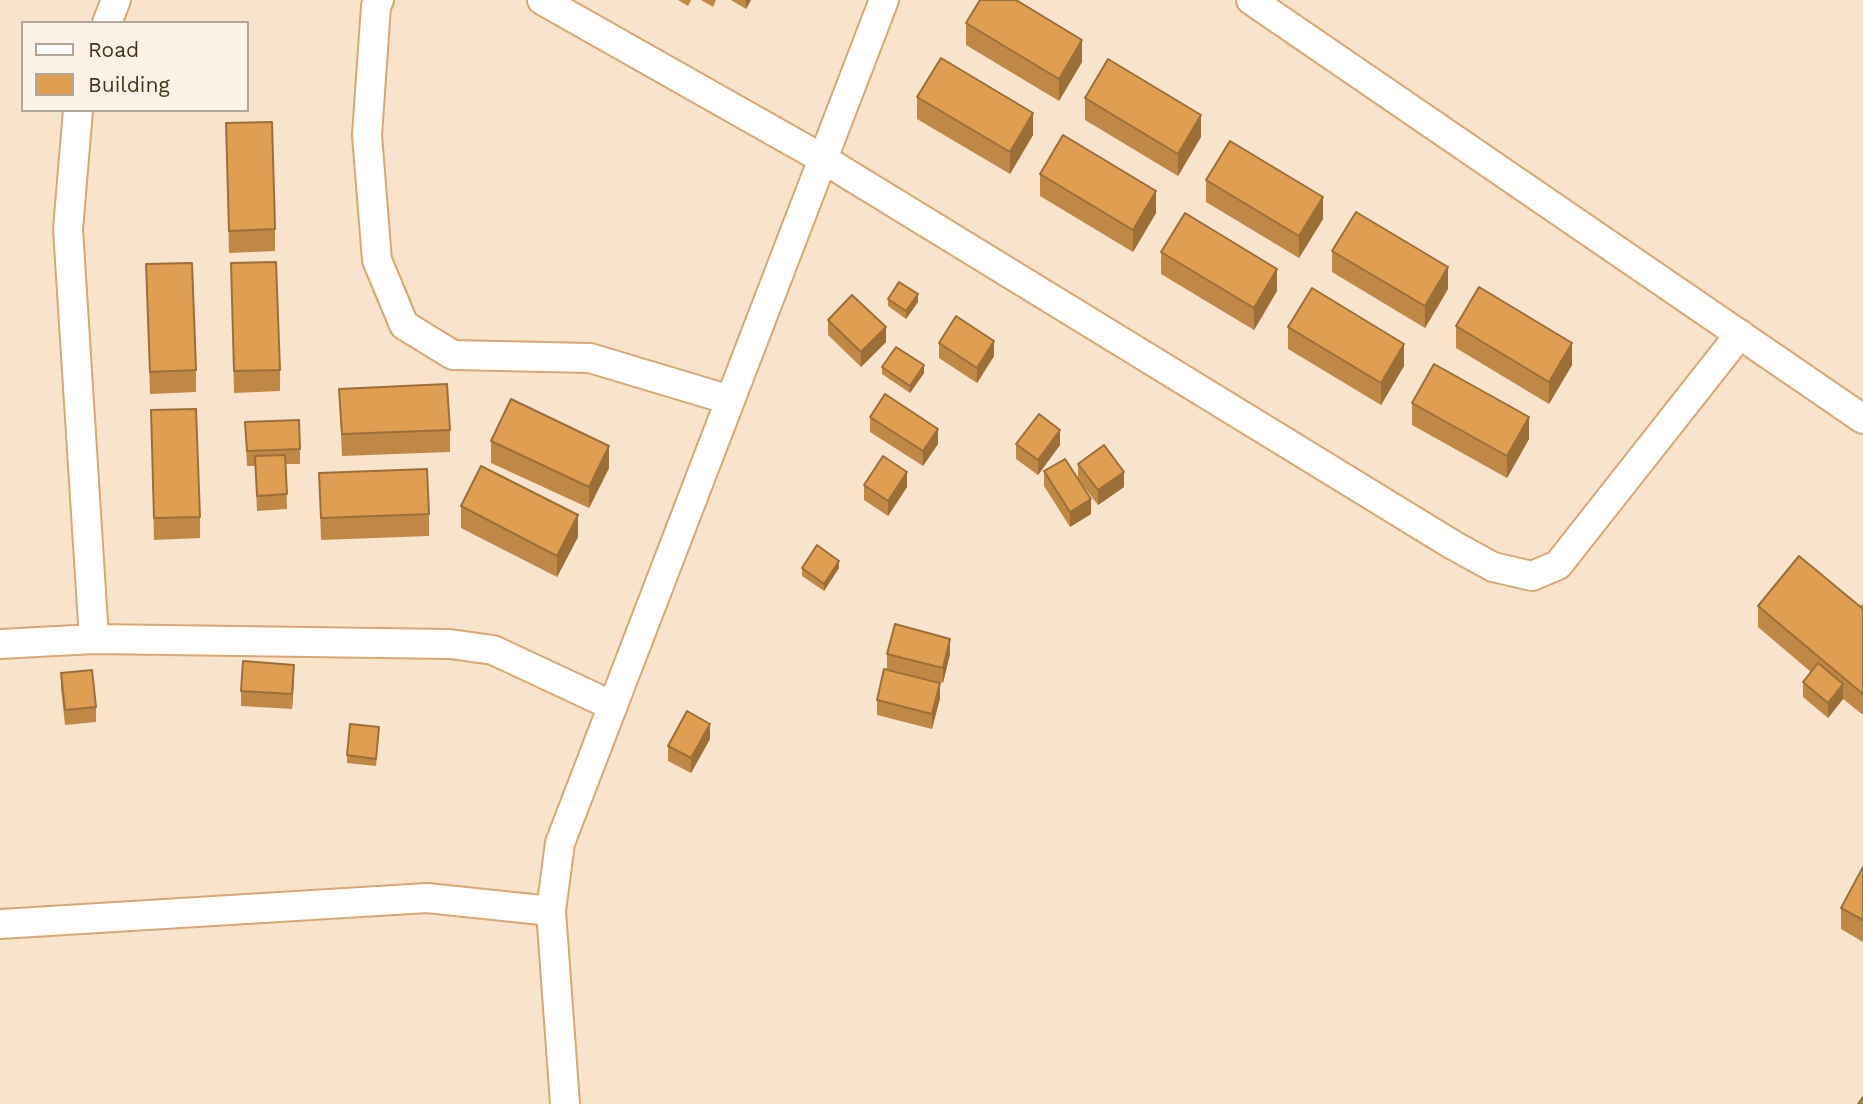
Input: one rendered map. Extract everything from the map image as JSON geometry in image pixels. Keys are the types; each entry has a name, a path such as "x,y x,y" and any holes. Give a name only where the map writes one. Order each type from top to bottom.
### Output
{"street":[{"path":"108,21 116,0"},
{"path":"379,0 376,6 367,135 369,163 377,260 404,326 453,355 590,358 730,400"},
{"path":"542,0 823,159 1453,545 1493,566 1532,576 1558,565 1740,334"},
{"path":"565,1104 551,911 561,843 884,0"},
{"path":"1251,0 1863,419"},
{"path":"78,112 68,229 93,639"},
{"path":"0,644 93,639 450,644 493,650 613,706"},
{"path":"0,924 427,898 551,911"}],"building":[{"path":"980,0 1016,0 1082,40 1059,79 966,23"},
{"path":"941,58 1033,113 1010,152 917,97"},
{"path":"1108,59 1201,115 1178,154 1085,98"},
{"path":"272,122 275,229 229,231 226,123"},
{"path":"1063,135 1156,191 1133,230 1040,174"},
{"path":"1230,141 1323,197 1299,236 1206,180"},
{"path":"1356,212 1448,267 1425,306 1332,251"},
{"path":"1185,213 1277,269 1254,308 1161,252"},
{"path":"276,262 280,370 234,371 231,263"},
{"path":"192,263 196,370 150,372 146,264"},
{"path":"899,282 918,294 906,311 888,299"},
{"path":"1479,287 1572,343 1549,382 1456,326"},
{"path":"1312,288 1404,344 1381,383 1288,327"},
{"path":"852,295 886,327 861,352 828,320"},
{"path":"956,316 994,341 977,368 939,343"},
{"path":"896,347 924,365 910,386 882,367"},
{"path":"1434,364 1529,417 1507,456 1412,403"},
{"path":"447,384 450,430 342,434 339,389"},
{"path":"885,394 938,429 923,451 870,417"},
{"path":"511,399 609,446 589,487 491,441"},
{"path":"196,409 200,517 154,518 151,410"},
{"path":"1039,414 1060,430 1038,460 1016,444"},
{"path":"299,420 300,449 247,451 245,422"},
{"path":"1104,445 1124,472 1098,490 1078,464"},
{"path":"285,455 287,494 257,496 255,456"},
{"path":"883,456 907,472 888,501 864,485"},
{"path":"1065,459 1091,499 1070,512 1044,471"},
{"path":"481,466 578,515 557,556 461,506"},
{"path":"427,469 429,514 321,518 319,473"},
{"path":"817,545 839,561 824,584 802,568"},
{"path":"1799,556 1863,609 1863,694 1758,606"},
{"path":"895,624 950,639 943,668 887,654"},
{"path":"243,661 294,665 292,694 241,691"},
{"path":"1818,663 1843,684 1828,703 1803,682"},
{"path":"884,669 940,683 932,714 877,700"},
{"path":"92,670 96,707 65,710 61,673"},
{"path":"687,711 710,724 691,758 668,746"},
{"path":"350,724 379,727 376,759 347,755"},
{"path":"1863,867 1863,920 1841,908"}]}
